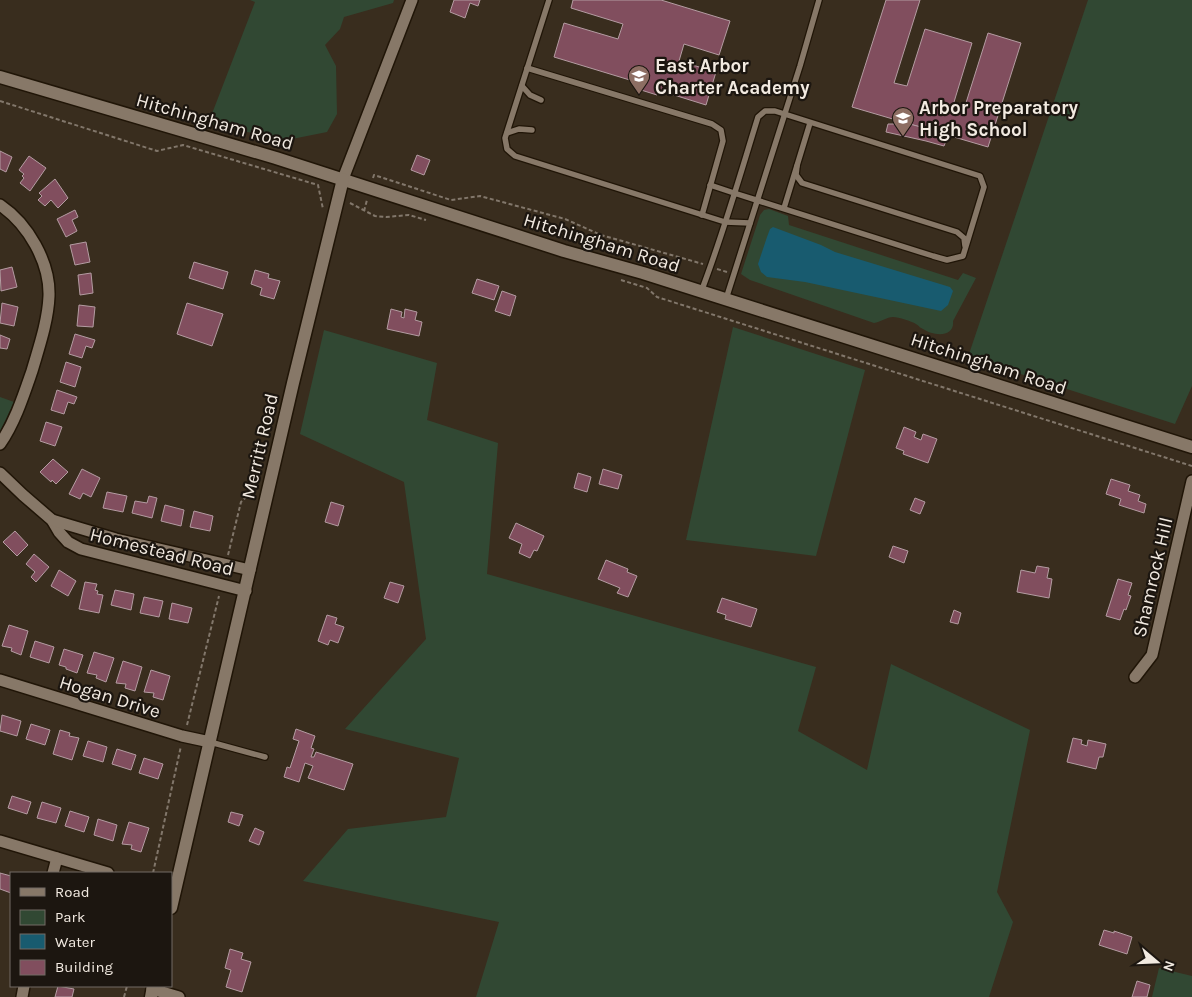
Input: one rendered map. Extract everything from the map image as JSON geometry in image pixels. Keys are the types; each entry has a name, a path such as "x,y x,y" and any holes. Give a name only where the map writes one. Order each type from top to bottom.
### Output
{"street":[{"name":"Merritt Road","path":"173,891 246,590 293,383 344,179 412,0"},
{"name":"Hitchingham Road","path":"0,77 344,179 1192,447"},
{"path":"0,205 16,218 36,247 47,279 48,296 43,329 27,385 12,426 0,444"},
{"name":"Homestead Road","path":"0,473 52,520 58,532 68,542 81,549 246,590"},
{"name":"Shamrock Hill","path":"1135,677 1152,654 1192,481"},
{"name":"Homestead Road","path":"52,520 116,539 250,570"},
{"name":"Hogan Drive","path":"0,680 184,737 210,742"},
{"path":"0,841 105,872"},
{"path":"53,872 57,858"},
{"path":"152,990 179,997"}],"lane":[{"path":"549,0 505,138 507,149 515,156 702,215 725,222 750,223"},
{"path":"726,301 819,0"},
{"path":"528,68 712,124 721,130 723,141 702,215"},
{"path":"522,86 530,95 541,100"},
{"path":"700,292 711,267 734,193 758,117 765,110 776,111 980,176 984,187 963,256 947,260 784,208 734,193 710,185"},
{"path":"784,208 810,123"},
{"path":"507,133 520,129 532,130"},
{"path":"797,166 796,176 802,183 957,232 964,238 965,248"},
{"path":"210,742 265,757"}],"path":[{"path":"0,101 157,151 183,145 318,185 323,209"},
{"path":"364,211 374,175 451,200 480,196 566,219 601,235 734,275"},
{"path":"320,196 326,193 353,204 375,216 409,215 429,221"},
{"path":"619,279 647,288 657,298 1192,466"},
{"path":"227,557 241,502 257,488"},
{"path":"186,730 220,590"},
{"path":"153,872 181,745"}],"green space":[{"path":"250,0 394,0 393,3 344,17 340,29 325,45 336,66 337,114 327,132 287,140 208,124 255,2"},
{"path":"1088,0 1192,0 1192,386 1175,424 968,357"},
{"path":"769,209 788,216 789,225 958,280 963,273 976,278 953,321 953,327 947,333 937,334 902,318 893,317 874,323 750,280 741,274 760,215 764,210"},
{"path":"733,327 865,370 816,556 686,540"},
{"path":"324,330 437,363 427,420 498,443 487,574 816,667 798,731 867,770 891,664 1030,730 997,892 1013,922 989,997 476,997 499,922 303,881 348,829 446,817 459,758 345,729 426,639 404,482 300,434"},
{"path":"0,397 14,402 0,432"},
{"path":"1159,968 1192,976 1192,997 1152,997"}],"water":[{"path":"773,227 835,252 950,287 953,291 948,305 941,311 805,282 767,277 761,272 758,264 770,229"}],"building":[{"path":"454,0 480,0 478,6 470,3 465,18 450,12"},
{"path":"573,0 661,0 730,21 719,55 684,44 679,61 716,72 706,105 658,90 657,95 641,90 643,84 554,57 564,23 618,39 623,24 571,8"},
{"path":"886,0 920,0 894,83 907,86 925,29 972,43 954,102 965,106 988,33 1021,43 988,147 852,107"},
{"path":"898,121 940,132 939,135 946,141 944,146 886,132 888,124 898,124"},
{"path":"0,151 12,157 6,172 0,169"},
{"path":"417,155 430,160 424,175 411,170"},
{"path":"29,156 46,168 30,191 20,183 24,178 22,176 24,174 19,170"},
{"path":"55,179 68,198 58,208 51,200 45,206 38,200 42,196 39,193"},
{"path":"75,210 78,217 72,220 77,231 66,237 57,219"},
{"path":"86,242 90,262 75,265 70,245"},
{"path":"194,262 228,272 223,289 189,278"},
{"path":"12,267 17,287 1,291 0,270"},
{"path":"255,270 269,274 268,278 280,281 274,299 260,295 262,288 251,284"},
{"path":"91,273 93,293 80,295 78,275"},
{"path":"477,279 499,286 494,300 472,293"},
{"path":"502,291 516,296 510,316 495,311"},
{"path":"2,303 18,307 14,326 0,323"},
{"path":"187,303 223,314 212,346 177,334"},
{"path":"79,305 95,307 93,327 77,326"},
{"path":"391,309 402,312 401,317 404,318 405,309 417,312 415,320 422,322 419,336 387,329"},
{"path":"75,334 95,340 92,348 86,346 82,358 69,354"},
{"path":"0,335 10,339 7,349 0,348"},
{"path":"66,362 81,367 75,387 60,382"},
{"path":"57,390 77,397 74,404 68,402 64,414 51,410"},
{"path":"46,422 62,427 55,446 40,441"},
{"path":"904,427 916,432 914,437 921,440 923,434 937,439 928,463 903,454 904,451 896,448"},
{"path":"53,459 68,472 56,484 40,472"},
{"path":"82,469 100,478 91,497 83,493 80,499 69,494"},
{"path":"603,469 622,475 618,489 599,484"},
{"path":"578,473 591,477 587,492 574,488"},
{"path":"1111,479 1130,485 1128,491 1140,495 1138,501 1146,504 1144,513 1119,505 1121,499 1106,494"},
{"path":"107,492 127,496 123,512 103,508"},
{"path":"149,496 157,498 152,518 132,513 135,501 147,503"},
{"path":"915,498 925,502 920,514 910,510"},
{"path":"331,502 344,506 338,526 325,522"},
{"path":"165,505 184,510 181,526 161,521"},
{"path":"194,511 213,516 210,531 190,527"},
{"path":"516,523 544,536 537,551 534,550 530,558 519,553 522,544 509,538"},
{"path":"15,531 28,545 17,556 3,542"},
{"path":"893,546 908,551 904,563 889,557"},
{"path":"34,554 49,567 36,582 31,577 35,572 26,564"},
{"path":"606,560 628,569 627,572 637,576 628,597 617,593 620,588 598,579"},
{"path":"1037,566 1049,568 1047,578 1052,579 1049,598 1017,592 1021,570 1035,573"},
{"path":"59,570 76,581 68,596 51,586"},
{"path":"1118,579 1132,583 1128,595 1131,596 1120,620 1106,616"},
{"path":"85,582 97,584 95,590 98,591 97,594 103,595 99,613 79,609"},
{"path":"390,582 404,586 398,603 384,598"},
{"path":"115,590 134,594 131,610 111,605"},
{"path":"144,597 163,601 159,617 140,613"},
{"path":"722,598 757,609 751,627 725,619 726,615 717,612"},
{"path":"172,603 192,608 188,623 169,619"},
{"path":"954,610 961,613 958,624 950,622"},
{"path":"327,615 337,618 335,624 344,627 338,643 330,640 328,645 318,641"},
{"path":"9,625 28,631 21,655 11,651 12,648 2,646"},
{"path":"35,641 54,647 49,663 30,657"},
{"path":"64,649 83,655 77,673 59,665"},
{"path":"94,652 114,658 106,682 96,678 97,675 87,673"},
{"path":"123,661 142,667 135,691 125,688 126,684 116,683"},
{"path":"151,670 170,676 163,700 153,697 154,693 144,692"},
{"path":"2,715 21,721 17,736 0,731"},
{"path":"31,724 50,730 45,745 26,739"},
{"path":"296,729 315,736 311,748 314,749 311,757 314,757 316,752 353,764 344,790 308,778 313,766 305,763 299,782 284,777 287,767 290,768 299,741 293,739"},
{"path":"60,730 70,733 69,736 79,738 72,760 53,754"},
{"path":"1073,738 1082,740 1081,744 1087,746 1088,740 1106,744 1103,757 1099,757 1096,769 1067,762"},
{"path":"88,741 107,747 103,762 83,756"},
{"path":"117,749 136,755 131,770 112,764"},
{"path":"144,758 163,764 158,779 139,773"},
{"path":"12,796 31,802 27,814 8,808"},
{"path":"42,802 61,808 56,823 37,818"},
{"path":"70,811 89,817 84,832 65,826"},
{"path":"231,812 243,815 239,826 228,822"},
{"path":"98,819 117,825 113,841 94,835"},
{"path":"129,822 149,828 141,852 131,849 132,845 122,844"},
{"path":"255,828 264,832 259,845 249,841"},
{"path":"0,873 10,876 10,893 0,889"},
{"path":"1104,930 1132,937 1127,954 1099,945"},
{"path":"230,949 243,953 241,959 251,962 242,992 226,987 231,970 225,968"},
{"path":"1137,981 1150,985 1147,997 1132,997"},
{"path":"58,987 74,989 72,997 55,997"}],"place":[{"name":"East Arbor Charter Academy","path":"639,95"},
{"name":"Arbor Preparatory High School","path":"903,137"}]}
